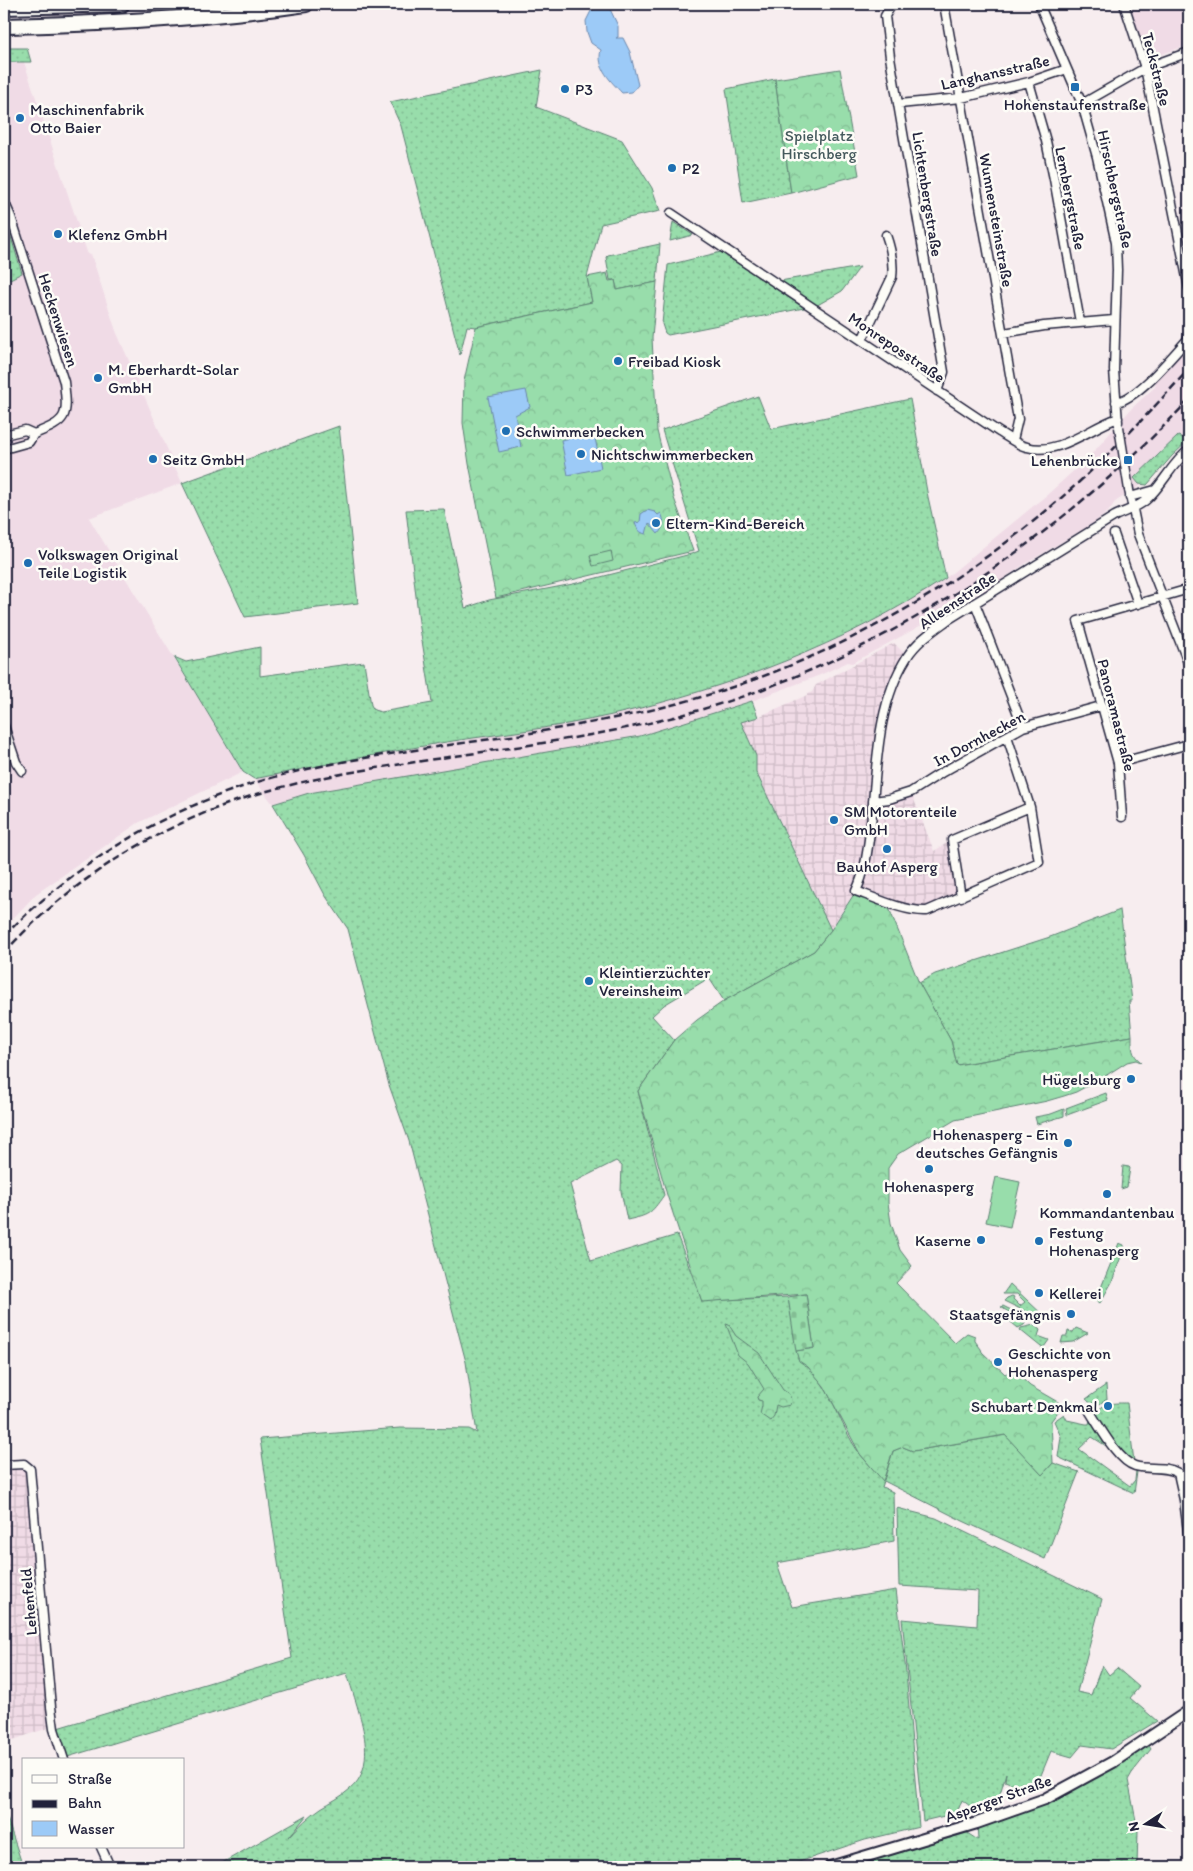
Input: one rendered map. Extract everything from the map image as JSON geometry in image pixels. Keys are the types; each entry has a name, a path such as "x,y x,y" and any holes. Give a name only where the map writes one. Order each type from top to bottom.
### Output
{"highway":[{"path":"9,6 122,4"},
{"path":"4,26 128,23 194,18 306,4"}],"main road":[{"name":"Asperger Straße","path":"830,1867 978,1823 1045,1800 1120,1758 1189,1712"}],"street":[{"name":"Lichtenbergstraße","path":"892,4 885,16 944,372 937,391"},
{"name":"Wunnensteinstraße","path":"944,4 1018,419 1013,440"},
{"name":"Hirschbergstraße","path":"1039,4 1082,104 1097,158 1116,243 1118,270 1114,320 1114,370 1118,422"},
{"name":"Teckstraße","path":"1124,4 1145,68 1189,288"},
{"path":"1082,104 1145,68 1189,52"},
{"name":"Langhansstraße","path":"899,104 961,98 1029,82 1067,69"},
{"name":"Lembergstraße","path":"1029,82 1046,141 1080,322"},
{"name":"Heckenwiesen","path":"4,201 11,216 64,382 65,416 56,426 34,434"},
{"name":"Monreposstraße","path":"671,213 937,391 1025,447 1040,450 1052,448 1118,422"},
{"path":"862,340 892,277 893,260 886,235"},
{"path":"1004,333 1080,322 1114,320"},
{"path":"1116,402 1130,397 1150,380 1189,338"},
{"path":"1118,422 1129,493 1138,534 1189,665"},
{"path":"4,435 25,430 34,434 29,442 4,449"},
{"name":"Alleenstraße","path":"961,897 933,910 924,911 887,902 856,891 862,880 869,838 883,716 891,690 907,656 926,636 975,603 1115,516 1133,509 1143,502 1155,490 1173,465 1189,450"},
{"path":"1129,493 1155,490"},
{"path":"1114,534 1138,604 1189,590"},
{"path":"975,603 1023,727"},
{"name":"Panoramastraße","path":"1122,817 1118,763 1078,621 1138,604"},
{"name":"In Dornhecken","path":"873,801 889,799 911,792 1023,727 1101,706"},
{"path":"4,726 16,762 22,771"},
{"path":"1007,736 1030,807 1039,862 961,897 952,840 1030,807"},
{"path":"1118,763 1189,744"},
{"path":"1090,1412 1123,1460 1136,1466 1173,1470 1178,1474 1184,1500 1189,1539"},
{"name":"Lehenfeld","path":"4,1465 24,1464 30,1469 51,1707 54,1729 63,1758"},
{"path":"101,1848 110,1867"}],"shaded area":[{"path":"1149,4 1189,4 1189,45 1147,59 1131,10"},
{"path":"4,62 24,62 88,255 91,254 116,331 182,483 89,518 243,772 138,823 36,894 4,928"},
{"path":"1189,344 1189,440 1172,456 1150,483 1141,485 1115,502 1108,512 1095,522 1025,564 985,591 980,591 852,663 848,662 820,675 752,701 670,728 606,743 309,793 273,804 254,779 439,744 611,715 677,698 743,677 801,655 858,629 918,596 946,578 1048,494 1090,456 1132,408 1155,387 1156,379"},
{"path":"894,643 907,656 891,691 873,801 911,792 934,851 952,840 961,897 927,911 856,891 831,930 756,772 756,756 741,722 758,717 805,696 812,692 816,685"},
{"path":"28,1465 51,1727 4,1743 4,1468"}],"green space":[{"path":"4,48 27,48 31,62 4,62"},
{"name":"Spielplatz Hirschberg","path":"840,69 859,175 791,193 775,79"},
{"path":"542,70 536,107 622,140 652,188 660,211 601,224 587,277 592,302 476,327 467,326 460,355 401,126 390,102"},
{"path":"775,79 791,193 743,203 726,89"},
{"path":"4,221 6,221 22,273 4,282"},
{"path":"673,222 693,235 670,241"},
{"path":"660,244 657,282 617,290 615,280 610,280 606,257"},
{"path":"721,252 804,308 668,335 665,333 662,324 668,265"},
{"path":"860,267 842,291 814,307 780,281"},
{"path":"607,273 609,281 615,280 617,290 657,282 652,338 657,431 674,498 693,551 496,598 469,464 463,423 464,381 476,327 592,302 587,277"},
{"path":"758,396 771,429 910,399 928,497 946,578 907,602 827,643 742,677 656,704 591,720 440,743 254,779 243,772 174,657 186,662 260,647 260,676 364,662 371,705 374,710 381,712 432,703 419,622 406,510 444,509 465,608 489,600 573,584 691,554 699,551 662,430"},
{"path":"339,426 358,603 245,617 182,483"},
{"path":"1178,436 1189,440 1172,456 1147,485 1139,484 1134,478"},
{"path":"611,551 613,561 593,566 590,556"},
{"path":"752,701 758,717 741,722 756,756 756,772 831,930 814,951 724,1001 709,978 664,1005 652,1016 674,1040 638,1091 664,1195 649,1213 627,1220 621,1191 622,1166 616,1161 570,1184 591,1261 677,1235 702,1301 788,1297 799,1360 820,1380 852,1442 884,1480 893,1451 903,1447 913,1451 1006,1435 1042,1475 1053,1463 1079,1472 1045,1559 963,1521 884,1481 882,1487 893,1492 894,1541 777,1563 792,1607 896,1590 906,1672 919,1827 865,1840 784,1867 215,1867 307,1815 289,1837 312,1814 340,1797 359,1778 364,1765 364,1734 347,1673 64,1758 54,1729 292,1658 260,1439 400,1428 469,1429 477,1433 466,1362 409,1141 389,1085 348,929 325,895 304,855 273,804 309,793 640,736"},
{"path":"856,891 887,903 919,983 951,1041 957,1065 1132,1036 1134,1053 1141,1062 1136,1060 1127,1062 1102,1078 1076,1092 1064,1096 955,1120 898,1154 888,1168 888,1203 891,1223 900,1250 912,1266 896,1283 955,1343 967,1333 975,1336 975,1341 982,1352 1005,1374 1013,1370 1030,1386 1063,1405 1051,1421 1053,1463 1042,1475 1005,1435 913,1451 903,1447 893,1451 883,1481 860,1454 824,1386 808,1367 799,1361 796,1351 814,1348 806,1294 702,1302 667,1195 638,1091 674,1040 697,1020 724,1001 814,951 831,930"},
{"path":"1120,910 1132,1001 1129,1001 1132,1036 957,1065 951,1041 919,983 935,974 1050,937"},
{"path":"1106,1093 1108,1100 1067,1115 1066,1108"},
{"path":"1064,1109 1064,1116 1037,1124 1035,1117"},
{"path":"1123,1166 1130,1168 1127,1187 1121,1189"},
{"path":"996,1177 1020,1182 1010,1227 986,1222"},
{"path":"1119,1243 1124,1245 1124,1248 1112,1282 1100,1303 1096,1300"},
{"path":"1010,1284 1045,1319 1043,1320 1004,1301 1012,1296 1020,1306 1025,1302 1017,1294 1003,1294"},
{"path":"806,1294 814,1348 796,1351 788,1297"},
{"path":"1003,1306 1023,1316 1021,1320 1025,1323 1024,1325 1018,1328 1006,1318 1010,1313 1001,1307"},
{"path":"726,1324 729,1325 736,1336 759,1353 783,1390 790,1396 790,1405 781,1407 776,1405 774,1416 770,1421 760,1414 762,1401 758,1400 757,1397 764,1389 748,1363 738,1355"},
{"path":"1034,1325 1040,1330 1038,1336 1049,1340 1044,1347 1041,1347 1020,1330 1021,1328"},
{"path":"1076,1328 1088,1333 1073,1342 1061,1343 1063,1336 1067,1336 1068,1331 1073,1332"},
{"path":"1106,1385 1107,1399 1094,1405 1086,1399"},
{"path":"1127,1403 1134,1462 1112,1440 1096,1414 1105,1405"},
{"path":"1064,1414 1067,1420 1089,1424 1090,1420 1111,1449 1092,1437 1079,1449 1130,1486 1135,1480 1137,1472 1134,1493 1058,1457 1061,1437 1054,1421"},
{"path":"897,1508 936,1518 1102,1599 1077,1692 1091,1695 1102,1665 1109,1675 1117,1668 1139,1687 1130,1698 1157,1721 1111,1749 1082,1745 1072,1757 1051,1751 1039,1780 1015,1785 1005,1781 1006,1773 998,1801 974,1809 962,1800 957,1813 923,1821 902,1619 977,1626 978,1591 899,1586"},
{"path":"1146,1741 1151,1749 1128,1780 1138,1831 1137,1867 849,1867 967,1833 978,1840 977,1823 1030,1806"},
{"path":"4,1809 23,1867 4,1867 4,1837 6,1836"}],"water":[{"path":"600,6 609,7 618,26 618,37 616,38 623,38 630,52 638,85 632,92 622,93 609,79 601,63 601,50 591,43 586,21 591,11"},
{"name":"Schwimmerbecken","path":"526,390 530,407 515,415 521,447 499,452 488,397"},
{"name":"Nichtschwimmerbecken","path":"594,433 601,468 568,475 561,440"},
{"name":"Eltern-Kind-Bereich","path":"647,510 658,515 661,513 663,524 658,534 649,523 646,534 640,532 635,523 640,522 641,514"}],"railway":[{"path":"4,936 57,888 114,847 176,813 242,787 284,774 328,765 630,715 701,697 750,681 845,641 936,591 1020,532 1094,468 1189,369"},
{"path":"4,953 31,925 90,876 156,836 227,804 264,792 343,774 549,742 612,731 674,717 747,695 818,667 887,633 954,594 1017,551 1078,504 1135,454 1189,400"}],"place":[{"name":"Hohenstaufenstraße","path":"1075,87"},
{"name":"P3","path":"565,89"},
{"name":"Maschinenfabrik Otto Baier","path":"20,118"},
{"name":"P2","path":"672,168"},
{"name":"Klefenz GmbH","path":"58,234"},
{"name":"Freibad Kiosk","path":"618,361"},
{"name":"M. Eberhardt-Solar GmbH","path":"98,378"},
{"name":"Schwimmerbecken","path":"506,431"},
{"name":"Nichtschwimmerbecken","path":"581,454"},
{"name":"Seitz GmbH","path":"153,459"},
{"name":"Lehenbrücke","path":"1128,460"},
{"name":"Eltern-Kind-Bereich","path":"656,523"},
{"name":"Volkswagen Original Teile Logistik","path":"28,563"},
{"name":"SM Motorenteile GmbH","path":"834,820"},
{"name":"Bauhof Asperg","path":"887,849"},
{"name":"Kleintierzüchter Vereinsheim","path":"589,981"},
{"name":"Hügelsburg","path":"1131,1079"},
{"name":"Hohenasperg - Ein deutsches Gefängnis","path":"1068,1143"},
{"name":"Hohenasperg","path":"929,1169"},
{"name":"Kommandantenbau","path":"1107,1194"},
{"name":"Kaserne","path":"981,1240"},
{"name":"Festung Hohenasperg","path":"1039,1241"},
{"name":"Kellerei","path":"1039,1293"},
{"name":"Staatsgefängnis","path":"1071,1314"},
{"name":"Geschichte von Hohenasperg","path":"998,1362"},
{"name":"Schubart Denkmal","path":"1108,1406"}]}
